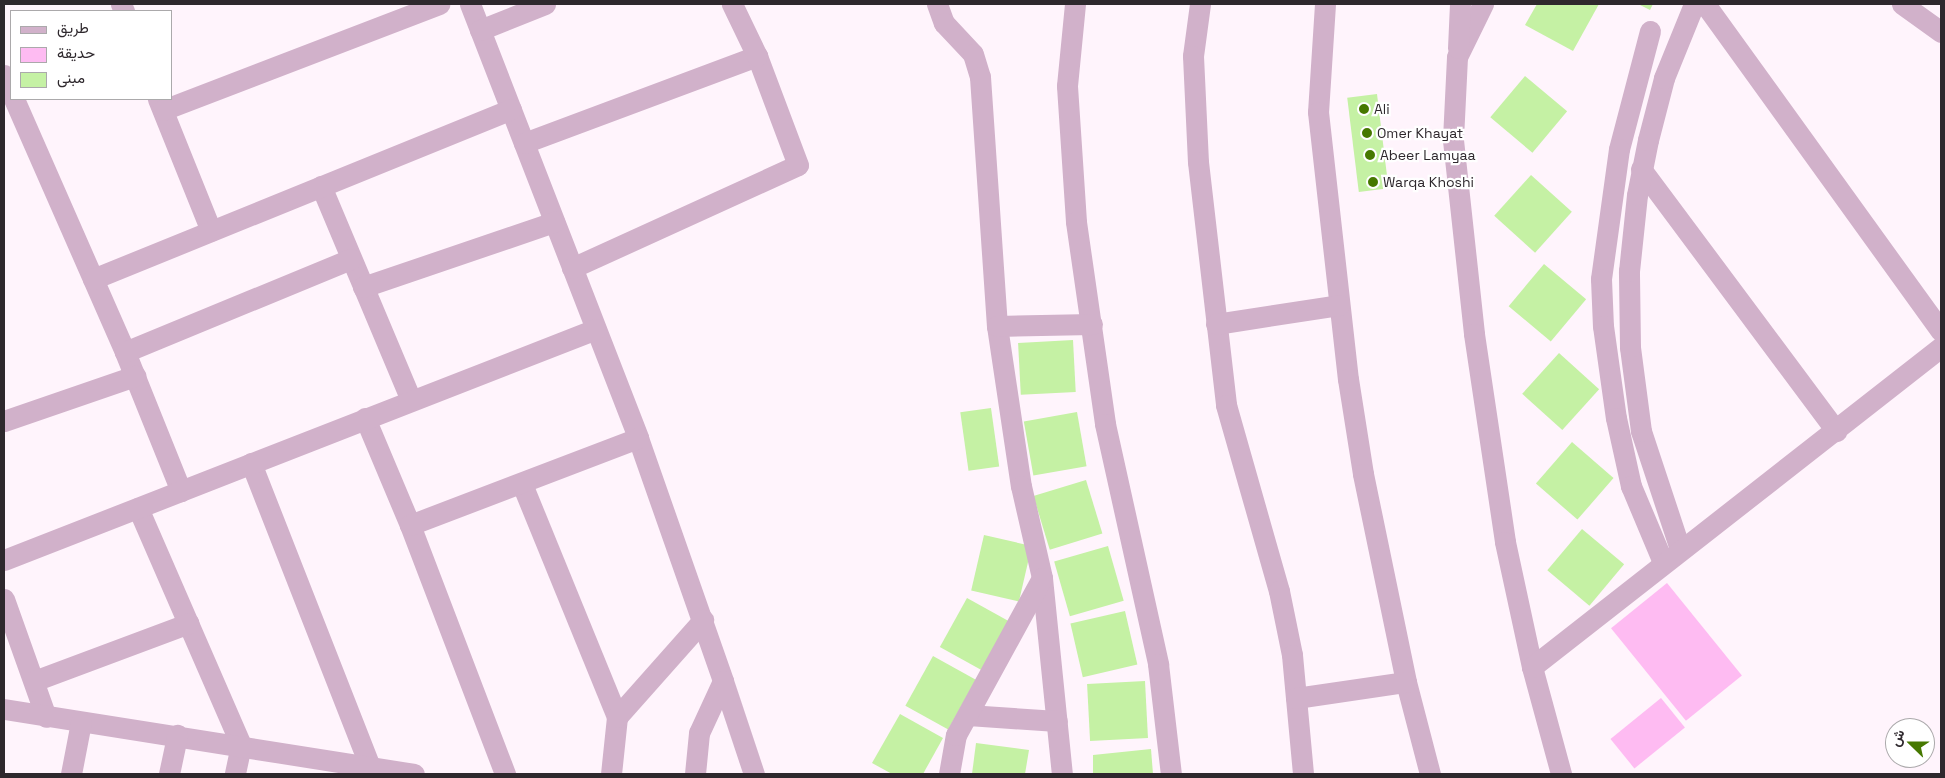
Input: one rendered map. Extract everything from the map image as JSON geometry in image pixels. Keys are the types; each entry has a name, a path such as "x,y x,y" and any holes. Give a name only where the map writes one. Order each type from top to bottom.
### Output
{"street":[{"path":"172,100 438,4"},
{"path":"470,4 638,438 724,681 748,768"},
{"path":"480,30 545,4"},
{"path":"572,268 798,165 757,56 732,4"},
{"path":"937,4 944,23 973,54 980,77 997,326 1021,486 1042,578 1062,774"},
{"path":"1075,4 1067,86 1076,222 1105,424 1158,664 1171,774"},
{"path":"1200,4 1193,56 1194,100 1204,232 1226,405 1279,591 1292,655 1303,774"},
{"path":"1325,4 1318,112 1340,305 1363,474 1406,682 1430,774"},
{"path":"1460,4 1453,140 1474,334 1505,542 1532,667 1561,774"},
{"path":"1457,57 1483,4"},
{"path":"1680,549 1641,431 1630,347 1629,271 1641,169 1664,78 1694,4"},
{"path":"1705,4 1941,331"},
{"path":"1902,4 1941,32"},
{"path":"1650,31 1619,149 1601,279 1603,326 1616,418 1631,486 1663,562"},
{"path":"524,143 757,56"},
{"path":"4,75 10,90"},
{"path":"14,100 125,352 181,490"},
{"path":"160,104 211,231"},
{"path":"93,279 511,109"},
{"path":"1641,169 1836,430"},
{"path":"321,186 410,400"},
{"path":"363,288 554,222"},
{"path":"125,352 351,259"},
{"path":"1216,324 1340,305"},
{"path":"997,326 1092,324"},
{"path":"4,560 596,329"},
{"path":"1532,667 1663,562 1941,347"},
{"path":"4,421 135,376"},
{"path":"364,418 410,524 505,774"},
{"path":"410,524 522,484 638,438"},
{"path":"251,463 370,766"},
{"path":"522,484 618,717 611,774"},
{"path":"138,508 242,745 235,774"},
{"path":"949,774 956,735 1042,578"},
{"path":"4,599 46,717"},
{"path":"618,717 703,620"},
{"path":"34,681 189,623"},
{"path":"696,774 700,734 724,681"},
{"path":"1296,698 1406,682"},
{"path":"4,709 46,717 242,745 333,767 370,766 414,774"},
{"path":"968,715 1057,721"},
{"path":"71,774 81,722"},
{"path":"169,774 177,735"}],"green space":[{"path":"1667,583 1742,675 1686,721 1611,628"},
{"path":"1661,698 1685,728 1634,768 1610,739"}],"building":[{"path":"1537,4 1599,4 1573,51 1525,25"},
{"path":"1638,4 1653,4 1650,10"},
{"path":"1525,76 1567,111 1532,153 1490,117"},
{"path":"1377,94 1389,188 1359,192 1347,98"},
{"path":"1531,175 1572,212 1535,253 1494,216"},
{"path":"1544,264 1586,299 1551,341 1509,306"},
{"path":"1073,340 1076,392 1021,395 1018,343"},
{"path":"1559,353 1599,389 1562,430 1522,394"},
{"path":"991,408 999,466 969,471 960,412"},
{"path":"1077,412 1087,466 1033,476 1024,421"},
{"path":"1572,442 1614,478 1577,520 1536,484"},
{"path":"1086,480 1102,534 1050,550 1033,496"},
{"path":"1582,529 1624,564 1589,606 1547,570"},
{"path":"984,535 1032,546 1019,602 971,591"},
{"path":"1108,546 1124,601 1070,616 1054,561"},
{"path":"967,598 1010,622 983,671 940,647"},
{"path":"1125,611 1137,665 1083,677 1070,624"},
{"path":"933,656 976,680 948,730 905,706"},
{"path":"1145,681 1148,738 1090,741 1087,684"},
{"path":"900,714 943,738 923,774 892,774 872,763"},
{"path":"976,743 1029,750 1025,774 972,774"},
{"path":"1151,749 1153,774 1093,774 1093,755"}],"place":[{"name":"Ali","path":"1364,109"},
{"name":"Omer Khayat","path":"1367,133"},
{"name":"Abeer Lamyaa","path":"1370,155"},
{"name":"Warqa Khoshi","path":"1373,182"}]}
